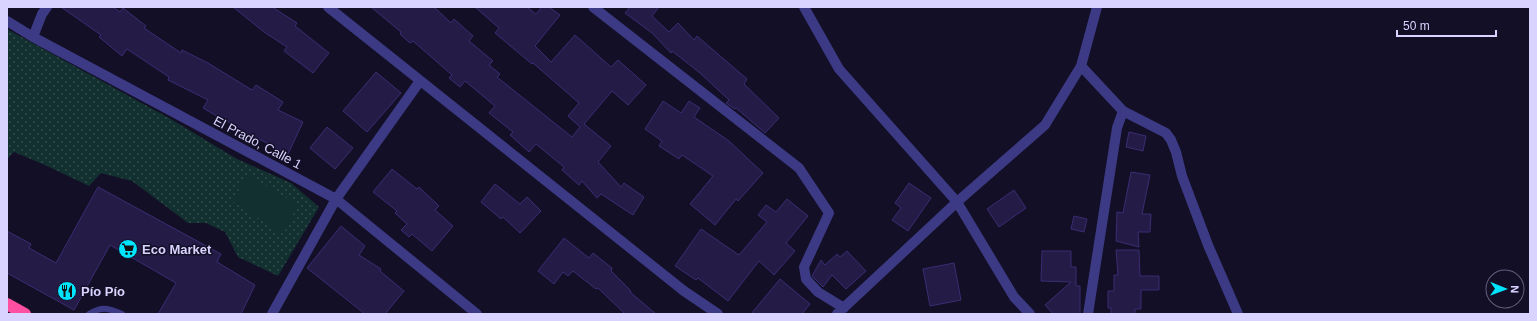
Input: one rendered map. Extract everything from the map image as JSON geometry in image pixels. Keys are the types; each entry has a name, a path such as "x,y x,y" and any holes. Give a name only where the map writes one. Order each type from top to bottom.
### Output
{"highway":[{"path":"7,304 25,314"}],"street":[{"path":"33,37 42,14 47,7"},
{"path":"328,7 684,291 718,314"},
{"path":"804,7 839,68 957,202 1014,297 1030,314"},
{"path":"599,9 799,168 829,213 804,267 806,279 818,292 840,311 957,202 1046,125 1080,66 1096,7"},
{"name":"El Prado, Calle 1","path":"7,21 33,37 336,199 477,314"},
{"path":"1080,66 1123,111 1166,133 1171,140 1176,152 1182,176 1208,246 1238,314"},
{"path":"272,314 336,199 420,81"},
{"path":"1088,314 1117,128 1123,111"}],"lane":[{"path":"89,314 98,309 110,308 122,314"}],"green space":[{"path":"7,29 169,118 237,159 291,183 319,207 278,276 238,257 225,232 206,223 188,223 132,181 101,173 89,186 14,152 7,159"},
{"path":"248,175 298,205 283,234 232,201"}],"building":[{"path":"61,7 113,7 120,12 123,8 146,26 144,28 181,53 182,50 208,63 252,90 256,85 283,102 278,110 303,122 288,154 259,139 258,141 222,118 203,108 208,100 168,80 169,77 127,49 122,56 99,37 101,35"},
{"path":"233,7 272,7 297,23 295,26 329,53 313,73 284,51 287,47 264,32"},
{"path":"371,7 434,7 451,23 454,19 473,36 469,41 493,61 489,65 500,74 497,77 572,137 580,127 568,116 579,103 533,63 532,64 495,33 499,28 475,7 527,7 536,14 542,7 549,7 560,15 535,46 551,62 575,35 611,67 618,60 646,85 628,105 612,91 584,124 611,146 598,162 621,187 624,183 644,197 633,215 601,194 597,198 582,181 579,185 562,170 564,167 536,144 529,152 510,135 513,132 489,113 495,106 465,81 460,87 449,78 452,75 413,41 410,43 400,34 401,32"},
{"path":"630,7 659,7 652,16 669,32 678,23 694,40 697,36 747,79 744,84 779,118 765,133 736,108 735,109 726,103 729,100 700,73 672,51 671,53 652,33 625,13"},
{"path":"376,72 401,93 367,132 343,111"},
{"path":"663,101 681,113 689,101 700,108 694,117 729,141 763,173 738,201 736,199 715,225 690,204 713,176 682,155 679,159 659,146 662,141 645,129"},
{"path":"327,127 353,148 335,169 310,148"},
{"path":"1129,132 1146,136 1143,151 1126,147"},
{"path":"392,169 417,189 419,187 439,206 435,210 453,226 432,251 412,234 409,237 401,230 407,224 395,213 397,211 373,192"},
{"path":"1131,172 1150,175 1142,214 1151,214 1150,232 1138,232 1139,247 1116,241 1117,212 1123,213"},
{"path":"909,183 931,198 908,231 892,220 901,208 895,203"},
{"path":"495,184 520,204 527,197 541,211 520,233 503,217 501,219 481,202"},
{"path":"98,187 221,254 217,262 255,285 241,314 158,314 176,283 110,245 74,310 7,273 7,231 31,244 29,248 56,263"},
{"path":"1014,190 1026,208 999,227 987,209"},
{"path":"787,199 808,216 786,243 795,251 774,275 759,261 728,301 698,278 696,280 675,266 701,229 739,255 767,222 758,215 766,205 776,212"},
{"path":"1074,216 1087,219 1084,232 1071,229"},
{"path":"341,226 365,246 359,255 381,269 380,271 404,291 385,314 365,314 307,268"},
{"path":"564,238 589,258 593,253 612,268 611,271 631,291 630,292 656,314 625,314 598,288 596,289 573,271 568,276 563,272 554,284 538,271"},
{"path":"1116,250 1139,250 1140,276 1159,276 1159,290 1141,290 1141,309 1135,309 1135,314 1111,314 1111,308 1108,308 1108,291 1114,291 1114,275 1118,275"},
{"path":"847,251 866,271 846,289 832,275 823,287 812,276 821,260 825,265 837,254 840,257"},
{"path":"1042,251 1071,251 1071,267 1076,267 1076,286 1080,286 1080,314 1053,314 1045,305 1071,282 1041,281"},
{"path":"954,263 961,300 930,306 923,269"},
{"path":"780,279 810,304 802,314 751,314"}],"place":[{"name":"Eco Market","path":"128,249"},
{"name":"Pío Pío","path":"67,291"}]}
